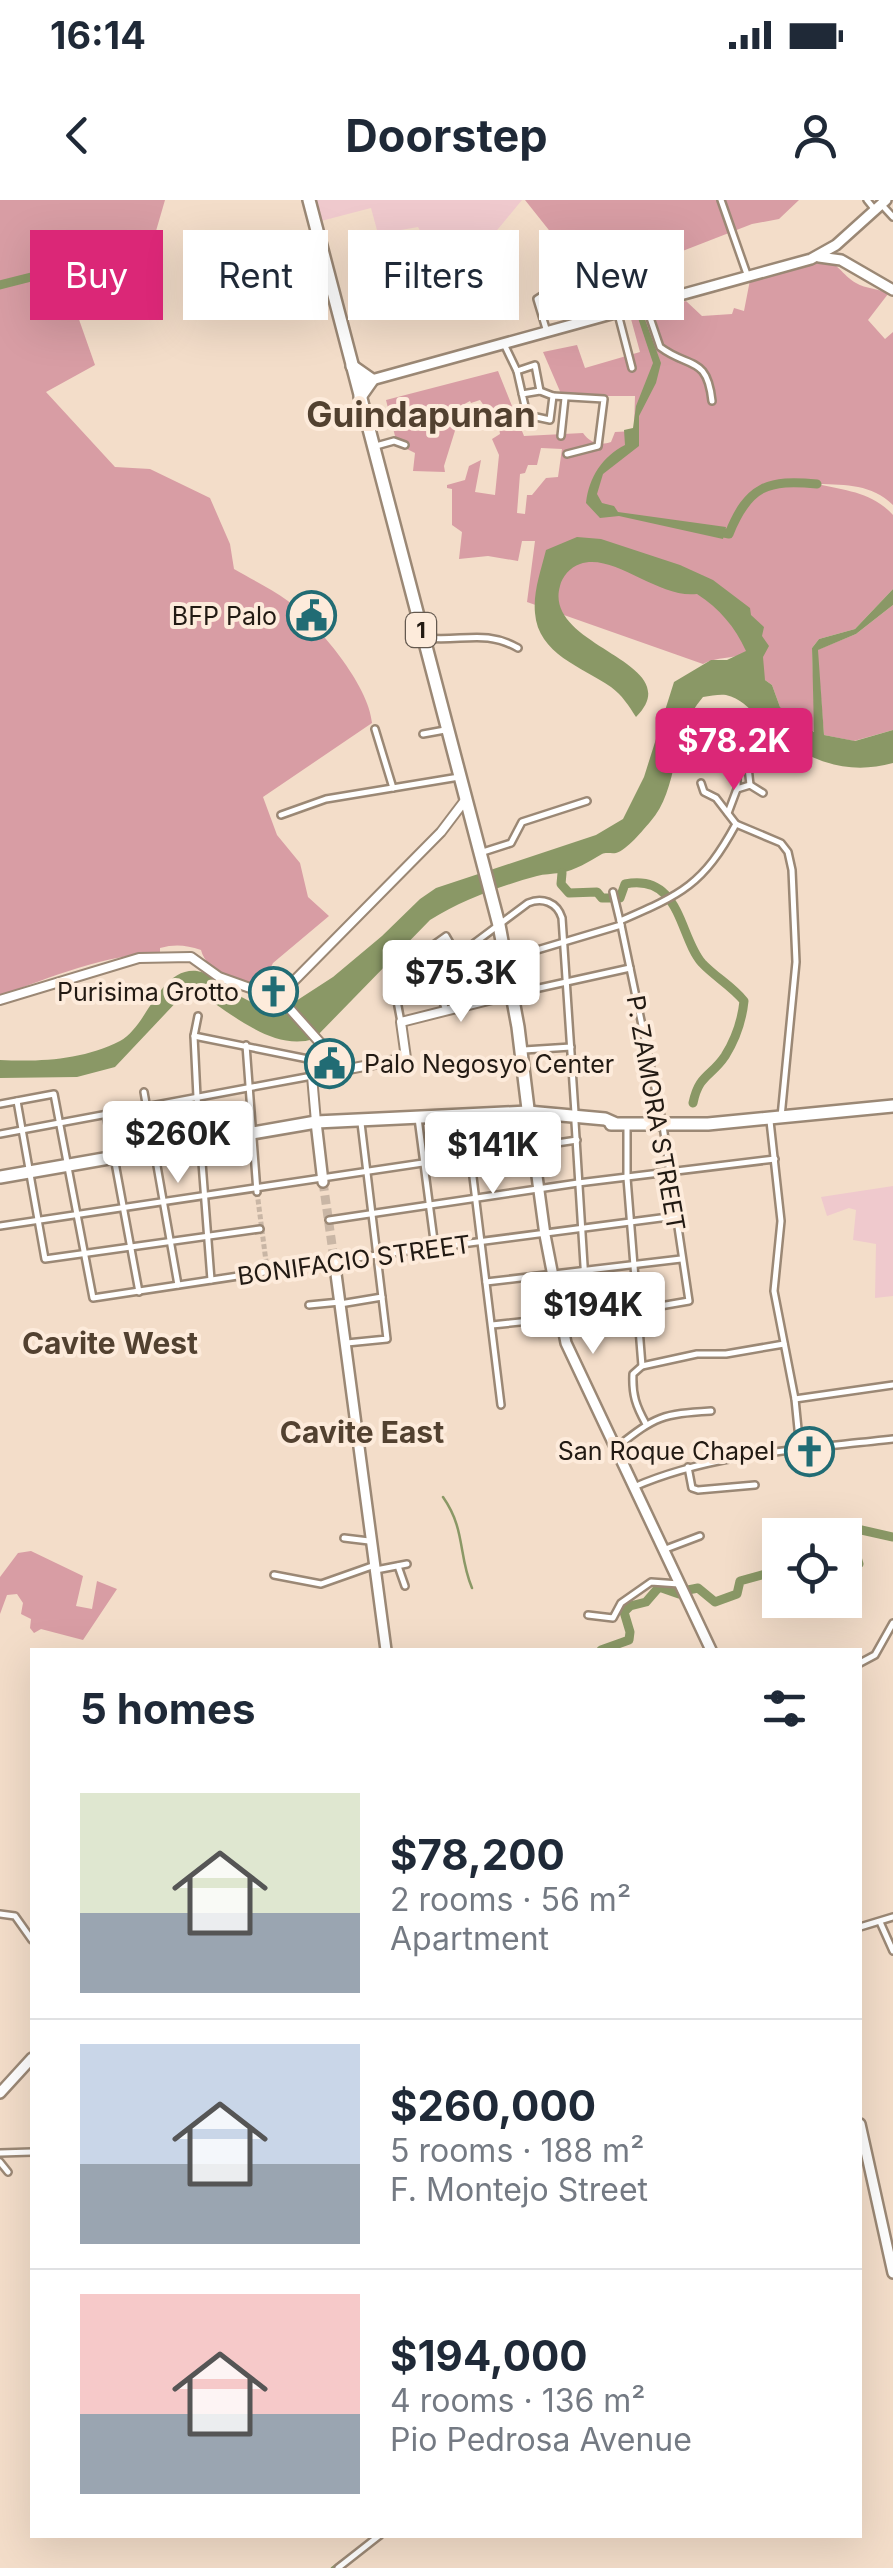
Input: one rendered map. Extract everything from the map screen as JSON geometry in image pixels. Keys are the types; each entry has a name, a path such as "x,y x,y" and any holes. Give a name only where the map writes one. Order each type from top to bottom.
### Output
{"highway":[{"name":"1","path":"309,200 500,925 521,1050 525,1115"},
{"path":"352,366 372,380 360,397"},
{"name":"1","path":"512,994 525,1115"},
{"path":"0,1177 316,1122 525,1115 664,1126 893,1106"},
{"path":"418,1118 466,1120 525,1115"}],"main road":[{"path":"684,295 833,251 881,205"},
{"path":"833,251 893,290"},
{"path":"357,384 594,320"},
{"path":"525,1115 534,1147 561,1316 576,1366 710,1648"},
{"path":"316,1122 323,1180"},
{"path":"334,1260 386,1648"},
{"path":"0,2093 30,2060"},
{"path":"862,2133 893,2272"}],"street":[{"path":"721,200 748,278"},
{"path":"866,200 881,205 893,217"},
{"path":"544,320 547,332"},
{"path":"620,320 632,368"},
{"path":"647,320 660,347 704,370 710,380 712,400"},
{"path":"504,344 517,371 527,414 550,420 553,396"},
{"path":"517,371 536,364 540,391"},
{"path":"522,394 540,391 565,398 604,399 598,446 567,454"},
{"path":"561,436 565,398"},
{"path":"373,447 394,441 405,445"},
{"path":"423,637 454,640 487,636 518,648"},
{"path":"724,751 716,739 731,728 746,750 750,785"},
{"path":"374,729 393,788"},
{"path":"423,734 448,730"},
{"path":"728,813 737,789 737,765 746,750"},
{"path":"282,814 326,799 460,776"},
{"path":"700,783 736,824 766,834 788,852 796,962 776,1118 774,1160 781,1221 774,1291 795,1399 800,1450"},
{"path":"737,789 750,785 763,793"},
{"path":"281,999 281,994 441,832 466,799"},
{"path":"482,858 506,847 522,822 587,801"},
{"path":"465,975 507,958 620,924 688,888 716,860 736,824"},
{"name":"P. ZAMORA STREET","path":"613,892 664,1126 689,1300 637,1310"},
{"path":"0,1134 406,1058 398,1001 528,903 542,900 560,911 588,1313"},
{"path":"446,1010 432,975 418,956 446,936 474,1002"},
{"path":"0,1000 139,958 198,958 219,977 281,999 324,1048 312,1076 316,1122"},
{"path":"401,1022 630,968"},
{"path":"198,1016 194,1036 199,1141 211,1280"},
{"path":"194,1036 318,1061"},
{"path":"246,1045 257,1190"},
{"path":"521,1050 570,1048"},
{"path":"144,1092 178,1285"},
{"path":"0,1104 54,1094 84,1254"},
{"path":"16,1101 45,1259 260,1228"},
{"path":"106,1114 139,1292"},
{"path":"418,1118 435,1248"},
{"path":"347,1344 387,1338 361,1120"},
{"path":"466,1120 501,1405"},
{"path":"620,1124 642,1366"},
{"path":"0,1226 576,1140"},
{"path":"329,1220 578,1183 774,1160"},
{"name":"BONIFACIO STREET","path":"84,1254 93,1298 334,1260 676,1216"},
{"path":"486,1282 682,1260"},
{"path":"310,1305 382,1297"},
{"path":"492,1325 637,1310"},
{"path":"646,1424 632,1392 633,1374 642,1366 697,1354 726,1354 784,1344"},
{"path":"795,1399 893,1385"},
{"path":"617,1447 646,1424 678,1411 712,1411"},
{"path":"634,1488 688,1466 893,1439"},
{"path":"688,1466 692,1488 698,1490 755,1485"},
{"path":"663,1550 700,1536"},
{"path":"344,1538 372,1541"},
{"path":"274,1575 321,1584 376,1567 407,1564"},
{"path":"398,1566 404,1586"},
{"path":"588,1616 614,1618 621,1604 650,1582 681,1587"},
{"path":"862,1663 874,1655 893,1624"},
{"path":"0,1914 15,1916 30,1937"},
{"path":"862,1926 893,1917"},
{"path":"880,1920 893,1951"},
{"path":"0,2153 30,2152"},
{"path":"0,2162 8,2172"},
{"path":"338,2568 376,2538"}],"shaded area":[{"path":"0,200 165,200 156,230 30,230 30,320 79,320 95,365 46,392 115,467 150,469 210,498 230,544 234,569 282,597 313,625 352,674 372,723 263,797 277,835 300,863 308,897 329,916 273,963 261,987 217,970 201,950 176,946 160,948 160,953 120,957 79,968 0,996"},
{"path":"316,200 522,200 497,230 377,230 371,208 321,221"},
{"path":"525,200 799,200 779,219 752,224 684,250 684,230 549,230"},
{"path":"821,259 831,262 856,283 888,294 868,320 885,339 893,332 893,505 867,489 818,484 868,497 893,515 893,589 855,629 819,639 812,648 815,732 780,707 772,685 747,652 703,664 527,602 535,541 522,541 518,561 488,556 459,559 462,532 452,525 452,489 447,485 465,480 469,466 481,460 475,492 495,495 499,455 492,439 500,434 499,427 480,400 470,401 455,409 458,421 445,472 413,471 415,453 397,444 386,400 498,371 524,436 583,433 603,444 611,442 615,432 634,431 635,396 562,396 543,352 577,345 585,368 640,352 631,320 684,320 686,301 702,316 732,314 734,308 744,311 750,280","holes":["541,448 562,449 558,477 546,478 532,495 527,495 525,514 517,513 520,474 525,473 528,465 537,465"]},
{"path":"639,320 645,320 661,363 656,383 639,416 639,446 603,474 597,494 602,503 614,506 618,512 726,527 723,539 619,516 600,518 586,503 598,469 625,445 624,430 633,428 636,406 653,363"},
{"path":"577,537 601,539 680,565 713,580 750,608 751,615 764,627 762,636 769,646 763,657 765,680 772,685 780,707 814,732 812,648 819,639 855,629 893,589 893,605 856,634 818,650 824,735 855,741 893,730 893,763 854,767 819,760 772,731 736,698 703,697 685,729 659,809 630,844 571,870 537,876 482,894 430,920 314,1039 282,1040 267,1035 195,991 182,996 115,1067 77,1077 0,1078 0,1060 61,1058 120,1041 130,1034 163,987 184,972 206,974 241,997 284,1015 296,1001 333,977 436,888 596,835 623,819 644,777 674,682 711,660 727,660 746,651 726,619 697,594 667,590 607,564 593,562 573,567 560,586 560,607 572,625 631,667 645,682 648,698 636,717 615,690 553,649 538,627 535,597 546,550"},
{"path":"893,605 893,730 854,741 824,735 817,650 856,634"},
{"path":"893,1186 893,1296 875,1298 876,1244 853,1240 856,1210 849,1208 827,1216 821,1197"},
{"path":"31,1551 83,1576 76,1606 92,1609 97,1581 117,1589 83,1640 41,1629 34,1633 31,1619 21,1614 23,1603 17,1594 7,1595 0,1614 0,1577 18,1553"}],"waterway":[{"path":"0,285 30,277"},
{"path":"714,531 729,534 744,505 762,489 785,483 817,484"},
{"path":"562,873 561,884 569,893 597,892 602,898 620,898 625,884 643,883 657,888 676,910 702,963 744,1001 732,1043 702,1081 693,1103"},
{"path":"443,1497 459,1532 472,1588"},
{"path":"862,1530 893,1537"},
{"path":"688,1590 698,1588 715,1602 737,1594 740,1581 762,1575"},
{"path":"607,1648 629,1640 624,1612 630,1606 646,1602 659,1587 679,1594"},
{"path":"332,2568 363,2545"}],"tunnel":[{"path":"323,1182 334,1259"},
{"path":"257,1192 267,1269"}],"place":[{"name":"BFP Palo","path":"312,616"},
{"name":"Purisima Grotto","path":"274,992"},
{"name":"Palo Negosyo Center","path":"329,1064"},
{"name":"San Roque Chapel","path":"810,1451"}],"district":[{"name":"Guindapunan","path":"421,415"},
{"name":"Cavite West","path":"110,1344"},
{"name":"Cavite East","path":"362,1433"}]}
